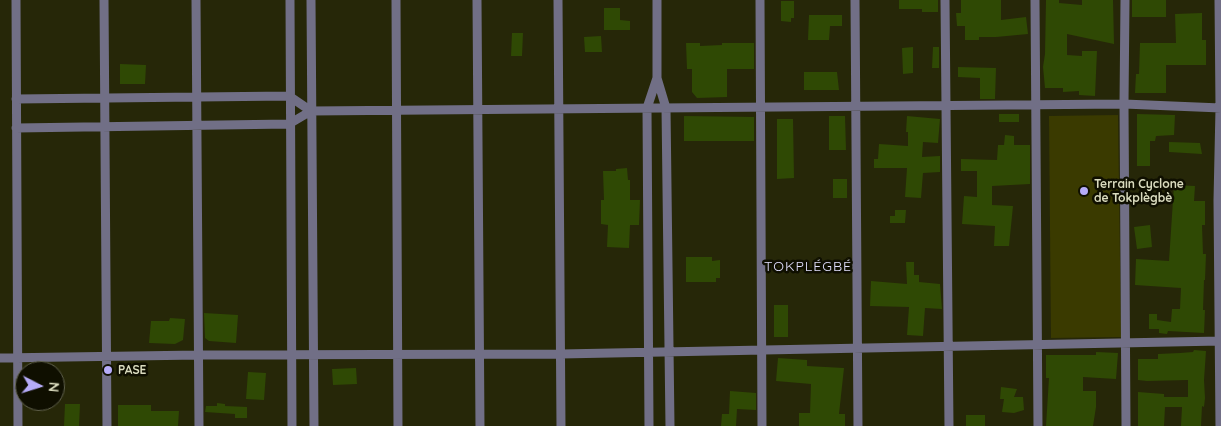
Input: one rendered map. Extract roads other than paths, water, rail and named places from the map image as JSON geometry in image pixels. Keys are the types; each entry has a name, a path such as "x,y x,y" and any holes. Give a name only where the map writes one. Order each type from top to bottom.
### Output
{"street":[{"path":"16,0 18,426"},
{"path":"104,0 107,426"},
{"path":"196,0 199,426"},
{"path":"290,0 289,124 292,426"},
{"path":"311,0 314,426"},
{"path":"396,0 398,426"},
{"path":"478,0 480,426"},
{"path":"558,0 561,426"},
{"path":"657,0 657,78 666,108 670,426"},
{"path":"760,0 762,426"},
{"path":"855,0 858,426"},
{"path":"945,0 949,426"},
{"path":"1035,0 1038,426"},
{"path":"1125,0 1126,426"},
{"path":"1219,0 1220,426"},
{"path":"649,426 647,108 657,78"},
{"path":"16,99 289,96 311,111"},
{"path":"16,128 289,124 311,111 1124,104 1220,108"},
{"path":"0,358 649,353 1220,341"}],"place":[{"name":"Terrain Cyclone de Tokplègbè","path":"1084,191"},
{"name":"PASE","path":"108,370"}],"district":[{"name":"TOKPLÉGBÉ","path":"808,267"}]}
